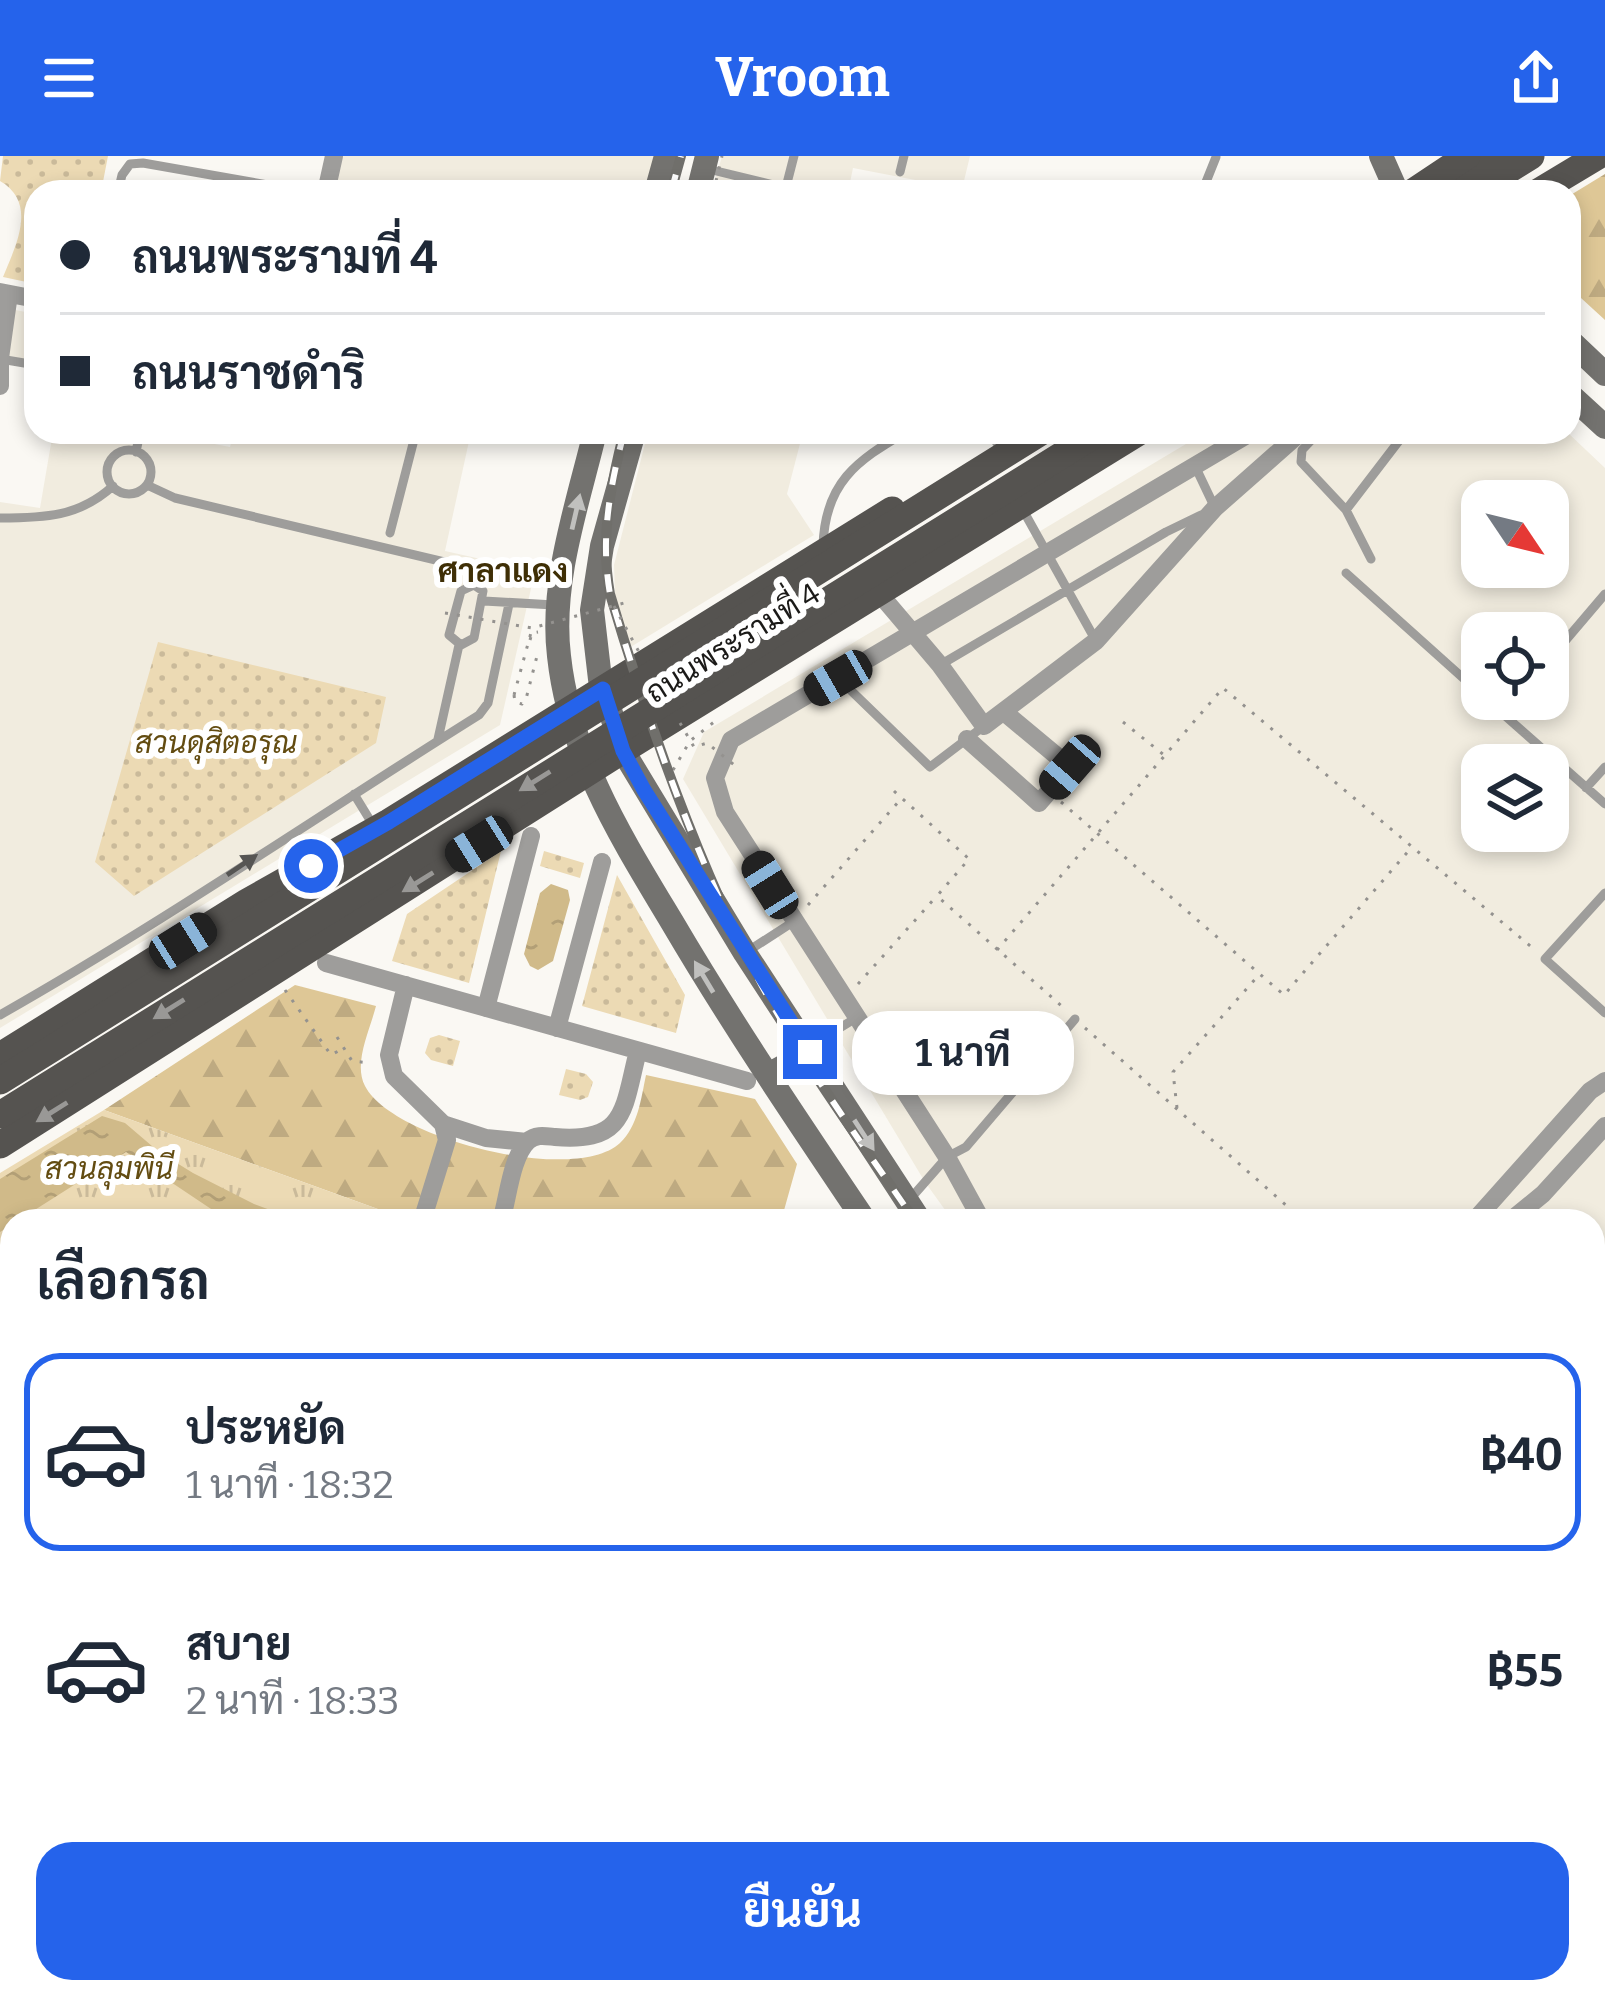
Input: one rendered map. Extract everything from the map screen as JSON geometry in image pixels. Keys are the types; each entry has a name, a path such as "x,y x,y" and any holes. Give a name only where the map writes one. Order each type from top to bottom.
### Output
{"main road":[{"path":"1431,180 1468,156"},
{"path":"1455,180 1494,156"},
{"path":"1492,180 1531,156"},
{"path":"1523,180 1562,156"},
{"path":"1558,180 1598,156"},
{"path":"1581,351 1605,374"},
{"path":"1581,405 1605,428"},
{"path":"593,444 559,605 559,657 588,775 758,1078 856,1209"},
{"path":"631,444 602,546 592,610 603,689 623,751 746,953 912,1209"},
{"name":"ถนนพระรามที่ 4","path":"0,1056 183,941 376,830 990,444"},
{"name":"ถนนพระรามที่ 4","path":"0,1081 1022,444"},
{"name":"ถนนพระรามที่ 4","path":"0,1114 1080,444"},
{"name":"ถนนพระรามที่ 4","path":"0,1145 1120,444"},
{"path":"183,941 211,946 222,958 231,974 226,1004"},
{"path":"758,1078 809,1050"}],"street":[{"path":"0,386 5,293"},
{"path":"975,1209 947,1157 725,812 715,778 731,740 1232,444"},
{"path":"878,592 984,726 1096,641 1215,508 1287,444"},
{"path":"967,740 1039,803 1070,767 1004,712"},
{"path":"486,1008 531,836"},
{"path":"557,1028 602,862"},
{"path":"326,963 638,1051 758,1078"},
{"path":"406,985 389,1055 394,1076 443,1124 487,1138 527,1142 539,1135 586,1139 603,1134 623,1108 638,1051"},
{"path":"1485,1209 1603,1085"},
{"path":"426,1209 447,1140 443,1124"},
{"path":"1525,1209 1605,1126"},
{"path":"505,1209 527,1142"},
{"path":"1527,1162 1552,1184"}],"lane":[{"path":"900,172 904,156"},
{"path":"121,180 130,164 143,163 240,180"},
{"path":"709,170 747,180"},
{"path":"136,452 138,444"},
{"path":"390,533 413,444"},
{"path":"823,552 823,526 844,478 859,460 886,444"},
{"path":"1308,444 1301,462 1346,510 1371,559"},
{"path":"1346,510 1395,444"},
{"path":"122,452 136,452 150,466 147,485 130,494 112,486 111,460 122,452"},
{"path":"940,665 1215,508 1195,466"},
{"path":"147,485 176,499 457,565 469,573 471,586"},
{"path":"0,518 50,518 82,509 112,486"},
{"path":"1021,506 1096,641"},
{"path":"1346,574 1461,676"},
{"path":"471,586 483,591 484,601 474,638 459,645 449,635 461,591 471,586"},
{"path":"1569,636 1605,594"},
{"path":"484,601 559,605"},
{"path":"0,1015 120,947 485,710 509,604"},
{"path":"438,741 459,645"},
{"path":"838,678 930,767 984,726"},
{"path":"1510,720 1605,804"},
{"path":"1586,788 1605,767"},
{"path":"354,794 376,830"},
{"path":"1605,893 1545,959 1605,1013"},
{"path":"746,953 793,922"},
{"path":"809,1050 856,1018"},
{"path":"916,1209 947,1157 966,1147 1075,1019"}],"path":[{"path":"445,613 530,633 624,603"},
{"path":"530,633 542,636"},
{"path":"530,633 515,702 523,704 536,657"},
{"path":"997,950 1223,688 1545,959"},
{"path":"674,770 690,741 717,721"},
{"path":"1124,722 1165,756"},
{"path":"690,741 694,747 707,743 739,768"},
{"path":"1054,795 1284,995 1412,847"},
{"path":"793,922 902,798"},
{"path":"844,1000 937,896"},
{"path":"1177,1108 1173,1072 1260,974"},
{"path":"283,988 331,1055 344,1048"},
{"path":"337,1036 352,1061 392,1066"}],"shaded area":[{"path":"339,156 656,156 649,180 333,180"},
{"path":"722,156 970,156 964,180 915,180 853,168 850,180 715,180"},
{"path":"0,307 24,312 24,360 0,357"},
{"path":"51,444 468,444 445,551 535,571 500,725 0,1028 0,502 40,508"},
{"path":"645,444 800,444 787,494 814,535 629,648 616,621 614,565"},
{"path":"1186,444 1580,444 1605,468 1605,1209 944,1209 683,779 704,732"}],"green space":[{"path":"3,156 108,156 103,180 24,180 24,281 3,277 18,238 21,213 12,190 0,181"},
{"path":"1605,174 1605,320 1581,298 1581,189"},
{"name":"สวนดุสิตอรุณ","path":"158,642 386,697 376,743 134,896 95,862"},
{"path":"501,851 469,983 392,961 407,914"},
{"path":"544,851 584,863 580,878 540,866"},
{"path":"617,875 685,995 676,1033 582,1006"},
{"path":"295,985 376,1006 362,1057 365,1086 382,1105 410,1123 446,1138 527,1157 597,1155 620,1143 631,1129 646,1075 755,1099 797,1164 784,1209 378,1209 104,1110"},
{"path":"439,1035 460,1041 453,1066 431,1060 425,1053 430,1038"},
{"path":"566,1069 586,1074 593,1082 588,1097 559,1095"},
{"name":"สวนลุมพินี","path":"104,1110 378,1209 0,1209 0,1173"}],"water":[{"path":"551,884 568,890 570,900 553,961 538,970 524,954 540,893"},
{"path":"102,1116 125,1123 193,1173 268,1209 211,1209 126,1152 36,1209 0,1209 0,1179"}],"railway":[{"path":"674,180 681,156"},
{"path":"621,444 608,513 610,594 674,787 712,882 773,1005 907,1209"}],"district":[{"name":"ศาลาแดง","path":"503,571"}],"route":[{"path":"311,866 603,689 623,751 644,790 810,1052"}]}
